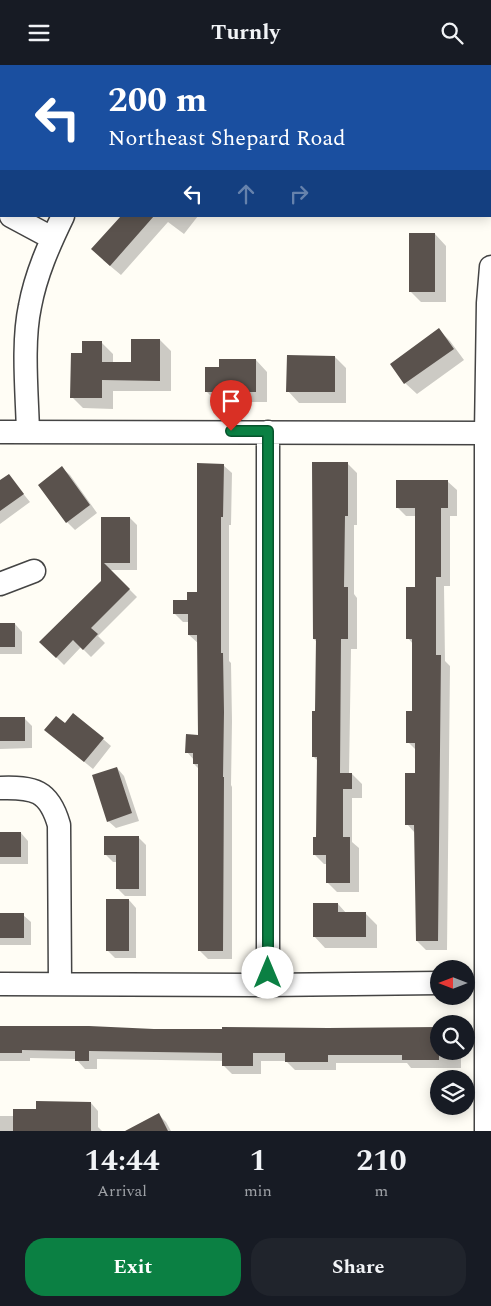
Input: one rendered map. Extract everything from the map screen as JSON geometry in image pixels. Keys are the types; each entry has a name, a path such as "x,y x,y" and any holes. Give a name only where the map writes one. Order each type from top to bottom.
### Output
{"street":[{"path":"13,217 52,238"},
{"path":"28,432 26,344 30,307 40,269 62,217"},
{"path":"486,1131 476,982 488,433 488,303 491,267"},
{"path":"268,431 268,985"},
{"path":"0,432 268,431 488,433"},
{"path":"0,584 34,571"},
{"path":"0,788 30,789 48,799 59,825 60,984"},
{"path":"0,984 268,985 430,983"}],"building":[{"path":"120,217 153,217 110,266 91,249"},
{"path":"409,233 435,233 435,292 409,292"},
{"path":"439,328 454,349 404,384 390,364"},
{"path":"131,339 160,339 160,381 102,380 102,398 70,398 71,353 82,353 82,341 102,341 102,362 131,362"},
{"path":"287,355 335,356 335,392 286,392"},
{"path":"219,359 256,359 256,392 205,392 205,367 219,367"},
{"path":"312,462 348,462 348,516 345,516 344,587 348,587 348,639 341,639 340,773 352,773 352,789 343,789 343,837 350,837 350,883 326,883 326,855 313,855 313,837 316,837 317,757 312,757 312,711 315,711 316,639 313,639"},
{"path":"197,463 224,464 223,517 221,517 221,653 223,653 224,712 223,951 198,951 198,764 193,764 193,753 185,753 186,734 198,735 197,635 188,635 188,614 173,614 173,600 187,600 187,592 197,592"},
{"path":"62,466 90,505 66,523 38,485"},
{"path":"9,474 24,494 0,511 0,480"},
{"path":"396,480 448,480 448,508 441,508 441,577 436,577 436,655 441,655 438,941 416,941 414,825 405,825 405,773 415,773 415,743 406,743 406,711 412,711 412,639 406,639 406,587 415,587 415,508 396,508"},
{"path":"101,517 130,517 130,563 104,563 130,589 91,628 98,634 83,650 73,640 56,658 39,642 101,581"},
{"path":"0,623 15,623 15,647 0,647"},
{"path":"73,713 104,738 84,762 44,730 56,716 65,723"},
{"path":"0,717 25,717 25,741 0,741"},
{"path":"117,767 132,813 107,822 92,775"},
{"path":"0,832 21,832 21,857 0,857"},
{"path":"104,836 139,836 139,889 116,889 116,855 104,855"},
{"path":"106,899 129,899 129,951 106,951"},
{"path":"313,903 338,903 338,912 366,912 366,937 313,937"},
{"path":"0,913 24,913 24,938 0,938"},
{"path":"0,1026 89,1026 154,1029 222,1029 222,1027 430,1027 430,1060 402,1060 402,1055 328,1055 328,1062 285,1062 285,1053 253,1053 253,1066 222,1066 222,1053 89,1051 89,1061 75,1061 75,1051 22,1050 22,1053 0,1053"},
{"path":"36,1101 91,1102 91,1131 13,1131 13,1109 36,1109"},
{"path":"159,1113 168,1131 125,1131"}],"route":[{"path":"231,431 268,431 268,973"}]}
